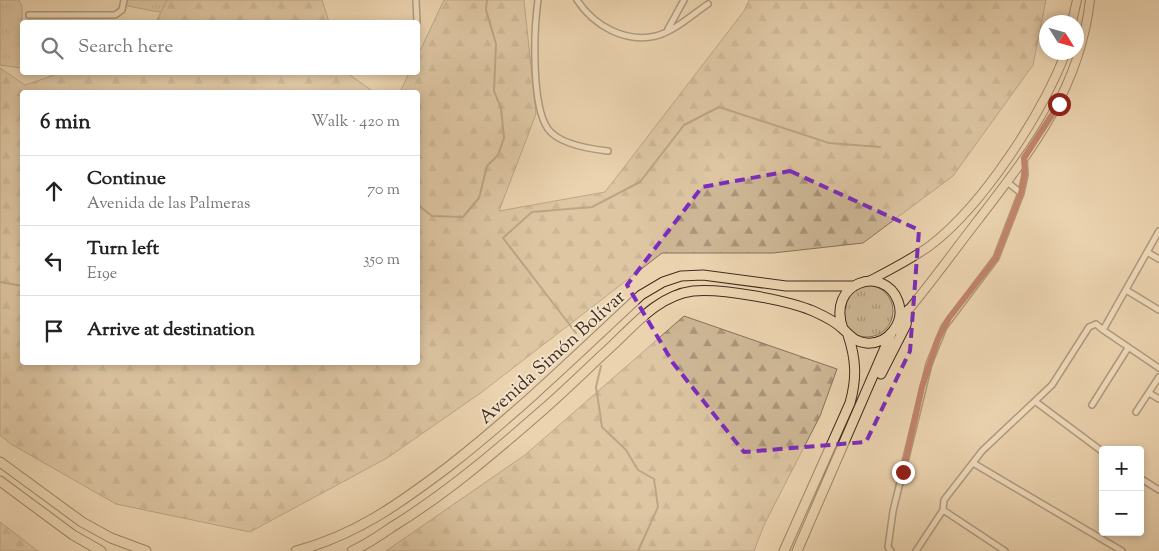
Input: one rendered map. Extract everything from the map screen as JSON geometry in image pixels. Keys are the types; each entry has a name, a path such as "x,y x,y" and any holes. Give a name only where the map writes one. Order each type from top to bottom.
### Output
{"highway":[{"name":"Avenida Simón Bolívar","path":"296,551 334,540 364,525 404,500 493,432 641,295 663,282 681,276 703,275 786,286 854,286"},
{"path":"784,551 852,394 856,370 846,332 839,317 839,305 845,294 854,286 869,282 887,287 894,293 900,310 899,320 891,334 847,440 797,551"},
{"name":"Avenida Simón Bolívar","path":"352,551 415,513 442,493 544,410 650,310 678,294 693,291 717,291 747,295 812,311 846,332"},
{"path":"847,440 861,420 906,325 908,310"},
{"path":"846,332 856,340 874,343 891,334"},
{"path":"0,462 82,522 111,538 146,551"},
{"path":"0,481 73,536 101,551"}],"main road":[{"path":"1074,15 1077,0"},
{"path":"899,320 1043,131 1071,80 1080,53 1090,0"},
{"path":"869,282 931,245 964,215 1020,140 1042,106 1062,60"}],"street":[{"path":"29,15 119,13 124,0"},
{"path":"416,0 417,20"},
{"path":"538,0 534,34 534,62 542,114 548,129 562,140 608,151"},
{"path":"577,0 592,18 608,29 627,36 642,38 666,32 708,4"},
{"path":"666,32 684,0"},
{"path":"890,549 893,511 922,387 938,339 949,318 996,258 1021,193 1025,174 1024,158"},
{"path":"1006,182 1021,193"},
{"path":"1103,330 1159,231"},
{"path":"1147,252 1159,259"},
{"path":"1126,290 1159,310"},
{"path":"916,551 943,510 944,500 973,463 1052,385 1089,327 1096,324 1159,368"},
{"path":"1092,405 1128,348"},
{"path":"1136,412 1159,377"},
{"path":"1149,393 1159,399"},
{"path":"1036,402 1099,449"},
{"path":"973,463 1122,551"},
{"path":"1144,481 1159,490"},
{"path":"943,510 1006,551"}],"highlighted area":[{"path":"790,171 919,230 910,351 866,442 744,452 673,363 627,285 702,187"}],"green space":[{"path":"0,0 19,0 22,6 22,20 20,20 20,68 0,65"},
{"path":"124,0 168,0 164,13 123,5"},
{"path":"167,0 322,0 328,20 157,20"},
{"path":"444,0 524,0 536,114 499,211 605,192 744,11 749,0 1046,0 1043,15 1039,15 1039,35 1033,65 953,176 863,243 773,253 662,253 482,392 387,458 250,532 116,504 11,444 0,435 0,68 25,85 54,75 350,75 371,90 20,90 20,365 420,365 420,90 401,90 408,75 420,75 420,51"},
{"path":"867,285 877,287 885,293 891,301 893,311 891,321 885,329 877,335 867,337 857,335 849,329 843,321 841,311 843,301 849,293 857,287"},
{"path":"684,316 837,369 820,416 764,525 754,551 386,551 525,455"},
{"path":"0,522 38,551 0,551"}],"waterway":[{"path":"420,207 432,216 463,217 479,198 487,166 498,155 504,138 501,108 494,91 496,44 486,10 487,0"},
{"path":"576,333 503,238 532,212 592,207 640,182 684,125 719,107 829,143 880,147"},
{"path":"0,282 20,286"},
{"path":"601,366 596,387 602,427 626,450 638,470 654,479 658,507 638,551"}],"route":[{"path":"903,472 922,387 938,339 949,318 996,258 1021,193 1025,174 1024,158 1059,104"}]}
